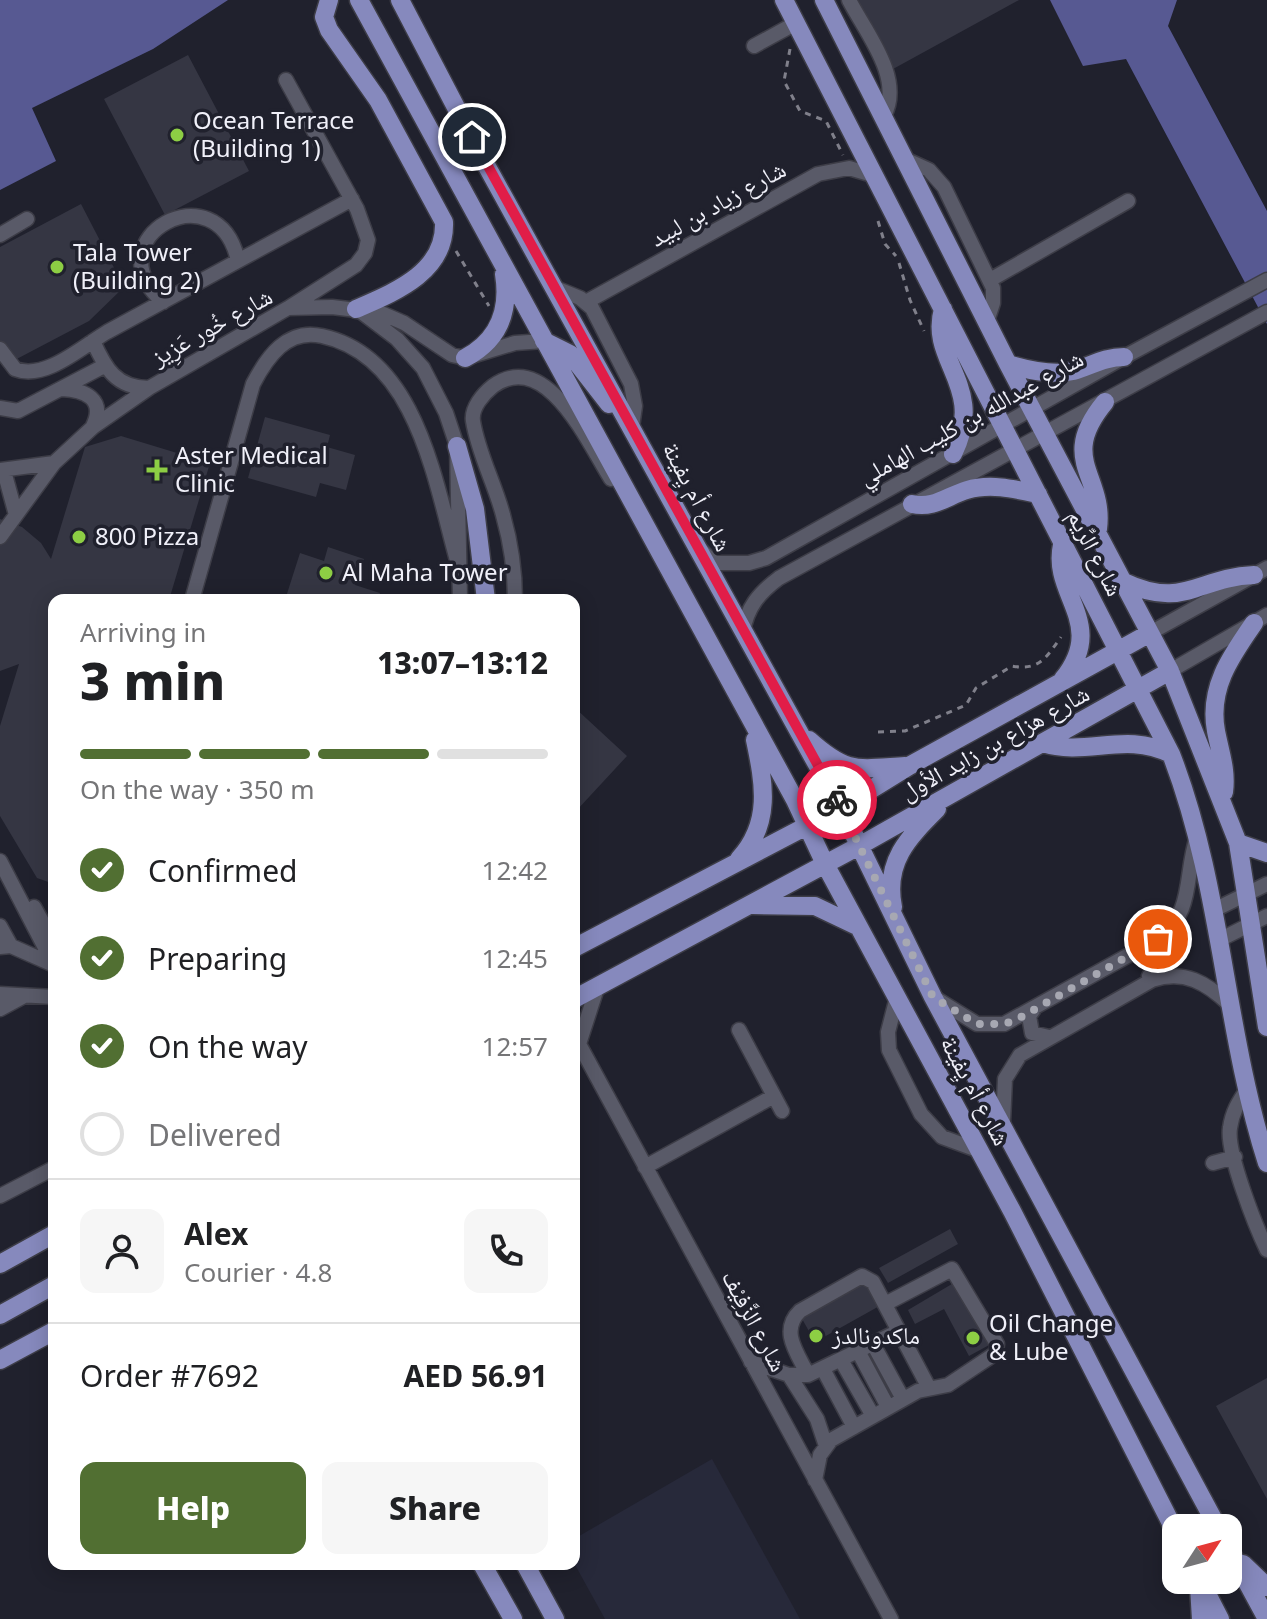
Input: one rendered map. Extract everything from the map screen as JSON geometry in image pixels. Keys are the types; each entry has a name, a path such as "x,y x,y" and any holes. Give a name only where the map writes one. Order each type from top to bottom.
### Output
{"main road":[{"path":"329,0 324,17 329,30 370,87 437,203 444,222 445,240 432,260 408,286 356,309"},
{"name":"شارع أم يِفينة","path":"359,0 646,532 750,717 825,864 980,1151 1166,1514"},
{"name":"شارع أم يِفينة","path":"400,0 485,163 558,289 695,546 841,808 933,997 1003,1122 1211,1514"},
{"name":"شارع الرِّيم","path":"784,0 788,27 876,176 1171,754 1198,832 1230,1005 1267,1163"},
{"name":"شارع الرِّيم","path":"824,0 988,318 1008,364 1170,671 1223,799 1238,843 1247,894 1260,920 1267,1027"},
{"path":"465,358 489,342 503,317 507,291 502,264"},
{"path":"943,309 941,339 963,395 962,431 953,454"},
{"path":"544,341 570,354 611,407 632,427"},
{"path":"1008,364 1034,371 1068,372 1102,359 1124,357"},
{"path":"1098,532 1099,510 1082,453 1086,432 1105,402"},
{"path":"457,446 475,509 485,594"},
{"path":"912,504 935,505 979,488 1000,487 1038,494"},
{"path":"1058,684 1076,655 1081,635 1076,605 1060,564 1062,543"},
{"path":"1122,581 1152,593 1167,594 1260,572"},
{"path":"1223,799 1225,768 1214,712 1216,694 1229,658 1260,619"},
{"name":"شارع هزاع بن زايد الأول","path":"580,945 841,808 909,766 1150,633"},
{"name":"شارع هزاع بن زايد الأول","path":"580,996 859,846 1170,671"},
{"path":"736,862 751,843 763,810 764,788 750,717"},
{"path":"795,727 841,766 861,769 909,766"},
{"path":"1042,743 1069,748 1130,742 1171,754"},
{"path":"896,923 890,890 896,858 912,834 956,790"},
{"path":"1238,843 1267,853"},
{"path":"747,906 783,903 815,906 861,928"},
{"path":"0,1264 48,1237"},
{"path":"0,1315 48,1288"},
{"path":"0,1360 48,1334"},
{"path":"1242,1563 1267,1587"},
{"path":"485,1570 513,1619"},
{"path":"528,1570 555,1619"},
{"path":"1242,1573 1267,1619"},
{"path":"1200,1594 1201,1619"},
{"path":"1207,1594 1220,1619"}],"street":[{"path":"849,0 889,78 891,99 884,116"},
{"path":"754,46 788,27"},
{"path":"286,80 352,199 368,240 365,253 356,265 288,308"},
{"path":"907,160 929,170 944,187 990,280 994,295 988,318"},
{"path":"849,168 876,176"},
{"name":"شارع زياد بن لبيد","path":"586,302 818,174 849,168"},
{"path":"0,349 10,365 28,372 78,352 352,199"},
{"path":"990,280 1128,201"},
{"path":"163,302 145,278 142,259 150,235 168,220 191,216 214,224 230,239 238,261"},
{"path":"0,235 27,219"},
{"name":"شارع عبدالله بن كليب الهاملي","path":"695,546 714,563 749,563 780,549 1267,280"},
{"path":"558,289 586,302 631,384 635,406 632,427"},
{"name":"شارع خُور عَزِيز","path":"0,537 54,463 93,427 149,388 288,308 356,309 393,317 452,355 465,358"},
{"path":"356,309 397,339 423,368 446,413 457,446 460,594"},
{"name":"شارع عبدالله بن كليب الهاملي","path":"743,632 746,614 756,598 789,573 1267,312"},
{"path":"194,594 253,384 267,357 285,342 312,333 338,339 368,356 398,387 417,428 460,571"},
{"path":"93,341 104,366 123,383 149,388"},
{"path":"465,358 515,343 544,341"},
{"path":"0,408 18,411 104,366"},
{"path":"515,594 515,571 504,517 472,418 481,396 495,384 511,377 529,377 552,388 646,532"},
{"path":"58,389 82,390 93,399 98,413 93,427"},
{"path":"16,515 2,470 54,463"},
{"path":"780,549 780,562 789,573"},
{"name":"شارع هزاع بن زايد الأول","path":"1150,633 1260,572"},
{"name":"شارع هزاع بن زايد الأول","path":"1170,671 1260,619"},
{"path":"933,997 965,1018 991,1026 1016,1020 1148,945 1172,928 1184,907 1198,832"},
{"path":"0,847 48,932"},
{"path":"0,861 48,953"},
{"path":"1212,911 1267,884"},
{"path":"1219,940 1260,920"},
{"path":"0,926 6,947 48,963"},
{"path":"1117,1000 1127,988 1167,962 1162,948 1148,945"},
{"path":"1003,1122 1003,1095 1012,1064 1029,1048 1152,980 1172,975 1207,985 1230,1005"},
{"name":"شارع الزَّفِيْف","path":"580,1032 598,985"},
{"path":"0,994 48,996"},
{"path":"0,1009 28,994"},
{"path":"897,997 888,1032 889,1050 924,1121 942,1137 980,1151"},
{"path":"1034,1008 1028,1025 1032,1033 1049,1037"},
{"path":"739,1030 782,1111"},
{"name":"شارع الزَّفِيْف","path":"580,1050 891,1619"},
{"path":"1248,1088 1234,1108 1229,1132 1267,1250"},
{"path":"645,1167 774,1096"},
{"path":"1213,1163 1235,1157"},
{"path":"0,1196 48,1171"},
{"path":"815,1480 817,1464 826,1446 903,1399 929,1388 948,1385 996,1353 997,1344 952,1269 885,1304"},
{"path":"808,1375 789,1336 795,1315 862,1276 873,1282 929,1388"},
{"path":"751,1362 789,1375 808,1375 899,1331"},
{"path":"873,1344 903,1399"},
{"path":"858,1351 888,1407"},
{"path":"841,1360 873,1416"},
{"path":"823,1369 854,1427"},
{"path":"789,1375 817,1419 826,1446"}],"path":[{"path":"788,27 791,52 784,81 800,111 826,121 849,168"},
{"path":"876,214 882,238 899,261 910,300 927,337"},
{"path":"445,240 452,245 493,313 503,317"},
{"path":"878,732 905,731 966,705 976,688 1012,666 1030,669 1043,662 1061,637"}],"shaded area":[{"path":"712,1459 800,1619 605,1619 578,1570 580,1536"}],"water":[{"path":"0,0 228,0 153,49 32,108 56,161 0,190"},
{"path":"1050,0 1177,0 1168,26 1267,211 1267,324 1126,59 1083,66"}],"building":[{"path":"855,0 1019,0 893,69"},
{"name":"Ocean Terrace (Building 1)","path":"188,55 249,171 165,215 104,99"},
{"name":"Tala Tower (Building 2)","path":"81,204 124,287 89,321 11,362 0,342 0,247"},
{"path":"265,417 330,435 327,447 355,455 346,490 320,483 316,497 248,478"},
{"path":"121,436 210,463 171,594 48,594 48,882 37,878 0,816 0,726 19,664 0,671 0,519 22,527 41,543 51,559 85,447"},
{"name":"Al Maha Tower","path":"328,547 364,559 355,585 380,594 287,594 300,553 324,561"},
{"path":"580,713 627,756 580,807"},
{"path":"950,1229 958,1244 888,1283 879,1268"},
{"path":"870,1279 883,1304 815,1342 801,1317"},
{"path":"957,1281 991,1344 969,1356 944,1309 915,1324 908,1310"},
{"path":"1267,1378 1267,1499 1216,1406"}],"way so far":[{"path":"837,800 933,997 977,1024 991,1026 1016,1020 1158,939"}],"place":[{"name":"Ocean Terrace (Building 1)","path":"177,135"},
{"name":"Tala Tower (Building 2)","path":"57,267"},
{"name":"Aster Medical Clinic","path":"157,470"},
{"name":"800 Pizza","path":"79,537"},
{"name":"Al Maha Tower","path":"326,573"},
{"name":"ماكدونالدز","path":"816,1336"},
{"name":"Oil Change & Lube","path":"973,1338"}],"route":[{"path":"472,137 837,800"}]}
